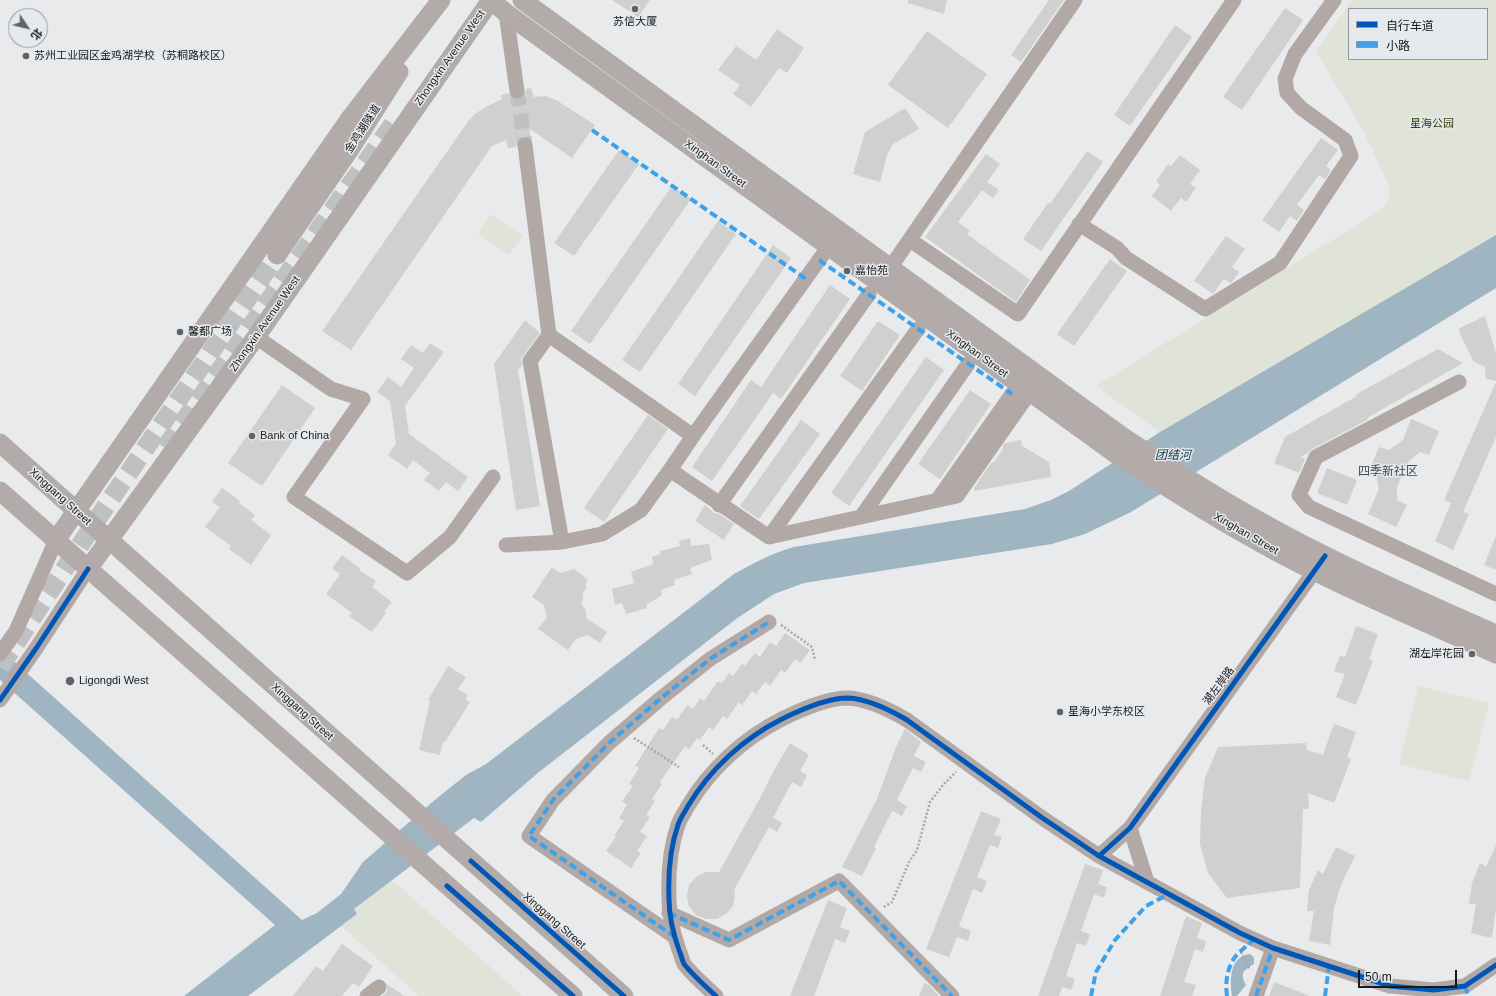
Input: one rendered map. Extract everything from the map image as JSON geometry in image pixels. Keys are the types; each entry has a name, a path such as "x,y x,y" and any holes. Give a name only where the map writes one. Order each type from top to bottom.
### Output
{"main road":[{"path":"56,540 351,117 441,0"},
{"name":"金鸡湖隧道","path":"277,255 354,143 444,0"},
{"name":"Xinghan Street","path":"491,0 506,13 829,246 1021,393 1118,444"},
{"name":"Zhongxin Avenue West","path":"88,569 256,337 491,0"},
{"name":"Xinghan Street","path":"522,0 890,268 1118,444 1192,492 1320,564 1496,654"},
{"name":"Xinggang Street","path":"0,443 624,996"},
{"path":"0,491 572,996"},
{"name":"Xinghan Street","path":"1320,564 1496,634"}],"street":[{"path":"890,268 1076,0"},
{"path":"910,240 1018,314 1234,0"},
{"path":"1080,224 1117,248 1126,258 1205,310 1280,263 1351,156 1345,140 1301,108 1287,93 1285,79 1295,54 1334,0"},
{"path":"506,13 517,91"},
{"path":"525,145 549,335 530,361 562,542"},
{"path":"506,545 562,542 602,534 641,510 829,246"},
{"path":"719,505 869,294"},
{"path":"769,537 918,329"},
{"path":"549,335 693,436"},
{"path":"256,337 331,389 363,399 294,497 407,573 450,537 493,477"},
{"path":"861,517 968,364"},
{"path":"1460,382 1316,458 1299,495 1309,507 1496,594"},
{"path":"670,470 719,505 769,537 957,496 1021,393"},
{"path":"0,654 16,631 56,540"},
{"name":"湖左岸路","path":"1099,856 1130,828 1320,564"},
{"name":"Zhongxin Avenue West","path":"2,697 88,569"},
{"path":"675,937 528,836 554,800 578,774 660,699 710,659 769,622"},
{"path":"716,996 684,963 669,913 668,880 672,850 678,824 697,792 722,763 744,742 768,726 799,710 832,700 847,698 859,700 884,708 907,720 965,763 1099,856 1240,934 1273,948 1390,986 1434,990 1465,986 1496,965"},
{"path":"1130,828 1148,882"},
{"path":"669,913 729,940 839,881 952,996"},
{"path":"1256,996 1273,948"}],"path":[{"path":"769,622 779,624 812,647 815,660"},
{"path":"624,731 679,767"},
{"path":"873,915 892,902 909,862 917,850 930,802 943,785 965,763"},
{"path":"1241,952 1249,968"}],"green space":[{"name":"星海公园","path":"1352,0 1496,0 1496,235 1160,432 1096,386 1381,210 1390,193 1389,186 1364,132 1316,51"},
{"path":"491,214 523,236 509,255 478,234"},
{"path":"1418,686 1489,703 1469,781 1399,764"},
{"path":"392,880 523,996 419,996 341,926 357,914 354,909"}],"water":[{"name":"团结河","path":"1496,235 1496,288 1131,512 1085,534 1052,544 804,583 774,594 736,619 539,772 481,822 474,818 354,909 357,914 248,996 184,996 275,925 0,680 0,649 302,920 317,913 341,894 363,862 436,799 466,775 486,764 734,574 771,555 794,547 1025,509 1051,500 1069,491 1160,432"},
{"path":"1249,954 1253,956 1254,964 1243,973 1243,978 1246,985 1237,996 1232,996 1231,977 1234,965 1242,956"}],"building":[{"name":"苏信大厦","path":"612,0 650,0 638,17"},
{"path":"908,0 947,0 944,14 908,3"},
{"path":"1049,0 1064,0 1021,62 1011,55"},
{"path":"1285,8 1303,20 1242,110 1223,97"},
{"path":"1175,25 1192,37 1130,126 1114,115"},
{"path":"777,29 804,48 787,73 779,68 751,107 733,94 740,85 718,70 736,46 756,60"},
{"path":"927,31 987,74 948,128 888,85"},
{"path":"531,88 534,97 545,96 556,100 595,125 572,158 530,129 530,138 524,136 520,138 517,141 516,147 508,148 506,140 492,146 351,350 322,331 469,120 476,113 502,99 501,95 508,93 513,99 519,100 525,95 526,89"},
{"path":"905,108 919,129 893,144 887,155 880,182 853,174 865,132"},
{"path":"1321,138 1338,150 1326,166 1331,170 1325,179 1319,175 1297,205 1304,210 1297,221 1290,216 1279,232 1262,220"},
{"path":"619,150 639,164 574,256 554,243"},
{"path":"1087,151 1103,162 1041,251 1023,239 1048,203 1050,204"},
{"path":"986,154 1000,164 987,182 999,190 993,198 982,190 958,222 970,231 967,234 1030,280 1016,302 925,237"},
{"path":"1180,155 1200,170 1190,184 1196,188 1186,202 1181,198 1171,211 1152,196 1160,185 1156,181 1168,164 1171,166"},
{"path":"672,186 691,199 590,344 571,331"},
{"path":"718,221 736,234 640,372 622,360"},
{"path":"1226,236 1245,249 1232,267 1239,272 1232,282 1230,283 1224,279 1213,294 1194,281"},
{"path":"773,245 791,258 695,396 678,384"},
{"path":"1110,259 1127,271 1074,346 1057,334"},
{"path":"830,285 850,299 781,399 773,393 712,481 692,467 751,380 761,387"},
{"path":"1485,316 1496,353 1496,381 1486,379 1485,367 1473,361 1458,329"},
{"path":"525,320 540,333 521,359 522,366 518,370 540,506 516,510 494,364"},
{"path":"878,321 900,335 862,391 840,376"},
{"path":"430,343 444,352 405,406 409,434 468,477 458,491 446,482 439,491 424,480 430,473 413,460 407,469 388,455 396,444 390,401 377,392 388,377 401,387 414,368 401,359 411,345 423,353"},
{"path":"1438,349 1463,363 1367,418 1369,419 1312,449 1300,457 1305,459 1299,473 1274,463 1285,437 1357,396 1355,395"},
{"path":"926,357 944,370 849,506 831,493"},
{"path":"1496,382 1496,437 1463,512 1469,514 1453,550 1435,541 1451,503 1444,500"},
{"path":"282,385 315,408 262,486 228,463"},
{"path":"970,390 991,404 940,479 918,464"},
{"path":"648,415 668,429 604,522 584,508"},
{"path":"1411,419 1439,431 1429,455 1420,452 1407,463 1397,487 1397,500 1407,505 1396,527 1368,514 1379,489 1376,474 1369,471 1379,447 1389,450 1403,440"},
{"path":"801,420 820,434 759,519 740,506"},
{"path":"1021,440 1022,446 1049,462 1051,477 974,491 974,488 991,463 994,462 1003,449 1005,443"},
{"path":"1327,468 1357,480 1347,505 1317,493"},
{"path":"222,488 240,501 239,503 255,515 251,520 271,535 251,565 229,549 231,546 205,527 220,507 212,502"},
{"path":"705,505 714,513 719,514 734,524 724,540 695,521"},
{"path":"1496,536 1496,570 1484,565"},
{"path":"690,538 691,546 709,544 712,560 690,568 692,574 674,580 675,585 661,590 662,595 646,605 647,608 626,614 622,603 615,605 612,589 634,583 631,572 653,564 652,557 661,554 660,551 680,546 679,541"},
{"path":"342,555 360,568 359,570 376,581 372,587 392,602 372,632 349,616 352,613 326,594 340,574 332,568"},
{"path":"552,567 560,573 574,569 588,580 585,585 587,587 583,593 582,606 585,608 587,619 607,632 600,643 588,635 576,639 568,650 538,629 547,617 544,605 532,597"},
{"path":"1356,626 1378,634 1369,659 1373,661 1356,705 1336,697 1345,674 1334,671 1340,656 1345,657"},
{"path":"785,633 810,650 801,663 795,659 785,673 781,670 770,686 765,682 756,694 752,691 742,705 739,702 727,719 723,716 713,730 709,727 700,740 697,738 689,749 685,746 660,782 662,784 652,799 655,801 646,815 650,817 640,832 647,836 637,851 641,853 631,868 606,851 616,837 614,836 624,821 619,818 627,805 622,801 633,786 629,784 639,768 635,766 659,728 663,730 672,717 677,720 687,705 693,709 700,698 704,701 718,681 722,683 729,673 733,676 742,664 745,666 755,653 760,657 770,642 776,646"},
{"path":"448,666 466,677 458,689 468,695 466,700 470,702 445,742 443,742 440,755 419,750 430,701 428,700"},
{"path":"1334,724 1356,732 1347,757 1351,759 1334,803 1308,793 1309,809 1303,809 1300,888 1227,898 1208,873 1200,844 1201,811 1205,778 1218,747 1306,743 1307,750 1323,755"},
{"path":"905,729 921,742 914,756 926,762 921,772 913,768 897,800 907,806 902,816 892,811 874,847 876,848 862,876 842,867 877,799 896,747"},
{"path":"790,743 809,755 800,771 807,775 801,787 792,782 773,818 782,823 777,832 769,827 734,890 735,895 733,906 726,914 717,919 706,919 696,915 689,906 687,896 689,885 696,877 706,872 719,872"},
{"path":"981,811 1001,819 994,835 1002,837 998,848 990,845 977,877 987,881 982,893 973,889 959,926 971,931 968,941 957,937 949,957 926,949"},
{"path":"1496,845 1496,908 1492,938 1471,933 1476,904 1469,904 1472,883 1480,863 1486,867"},
{"path":"1336,847 1355,856 1341,885 1334,908 1330,945 1309,941 1314,911 1307,911 1309,890 1318,870 1323,874"},
{"path":"1085,864 1103,870 1098,884 1107,887 1104,898 1094,894 1081,931 1090,934 1086,946 1077,943 1066,976 1075,979 1071,990 1062,987 1059,996 1038,996"},
{"path":"828,900 847,908 840,927 850,931 845,943 835,939 814,996 790,996"},
{"path":"1186,916 1202,923 1197,938 1206,941 1203,952 1195,949 1184,982 1196,985 1192,996 1160,996"},
{"path":"342,944 373,966 359,987 353,983 342,996 293,996 316,966 323,971"},
{"path":"1274,982 1308,995 1308,996 1269,996"},
{"path":"924,983 929,985 939,996 919,996"},
{"path":"387,984 404,996 382,996 387,991"}],"tunnel":[{"path":"517,91 525,145"},
{"path":"165,448 398,117"},
{"path":"0,667 102,512 277,255"}],"marked path":[{"path":"592,130 806,279"},
{"path":"819,260 1012,394"},
{"path":"675,937 529,836 553,800 609,743 660,699 710,659 769,622"},
{"path":"669,913 729,940 839,881 952,996"},
{"path":"1091,996 1096,972 1115,940 1146,906 1169,894"},
{"path":"1227,996 1226,986 1228,971 1232,961 1254,939"},
{"path":"1256,996 1273,948"},
{"path":"1325,996 1329,966"},
{"path":"1465,986 1468,996"}],"cycle path":[{"path":"1099,856 1130,828 1325,556"},
{"path":"0,700 88,569"},
{"path":"716,996 684,964 672,925 669,906 669,871 671,852 680,820 697,792 717,767 754,735 782,719 806,708 823,702 848,698 864,700 907,720 1041,817 1099,856 1240,933 1273,948 1390,986 1434,990 1465,986 1496,965"},
{"path":"471,861 624,996"},
{"path":"447,886 573,996"}],"place":[{"name":"苏信大厦","path":"635,9"},
{"name":"苏州工业园区金鸡湖学校（苏桐路校区）","path":"26,56"},
{"name":"嘉怡苑","path":"847,271"},
{"name":"馨都广场","path":"180,332"},
{"name":"Bank of China","path":"252,436"},
{"name":"湖左岸花园","path":"1472,654"},
{"name":"Ligongdi West","path":"70,681"},
{"name":"星海小学东校区","path":"1060,712"}],"district":[{"name":"四季新社区","path":"1388,472"}]}
